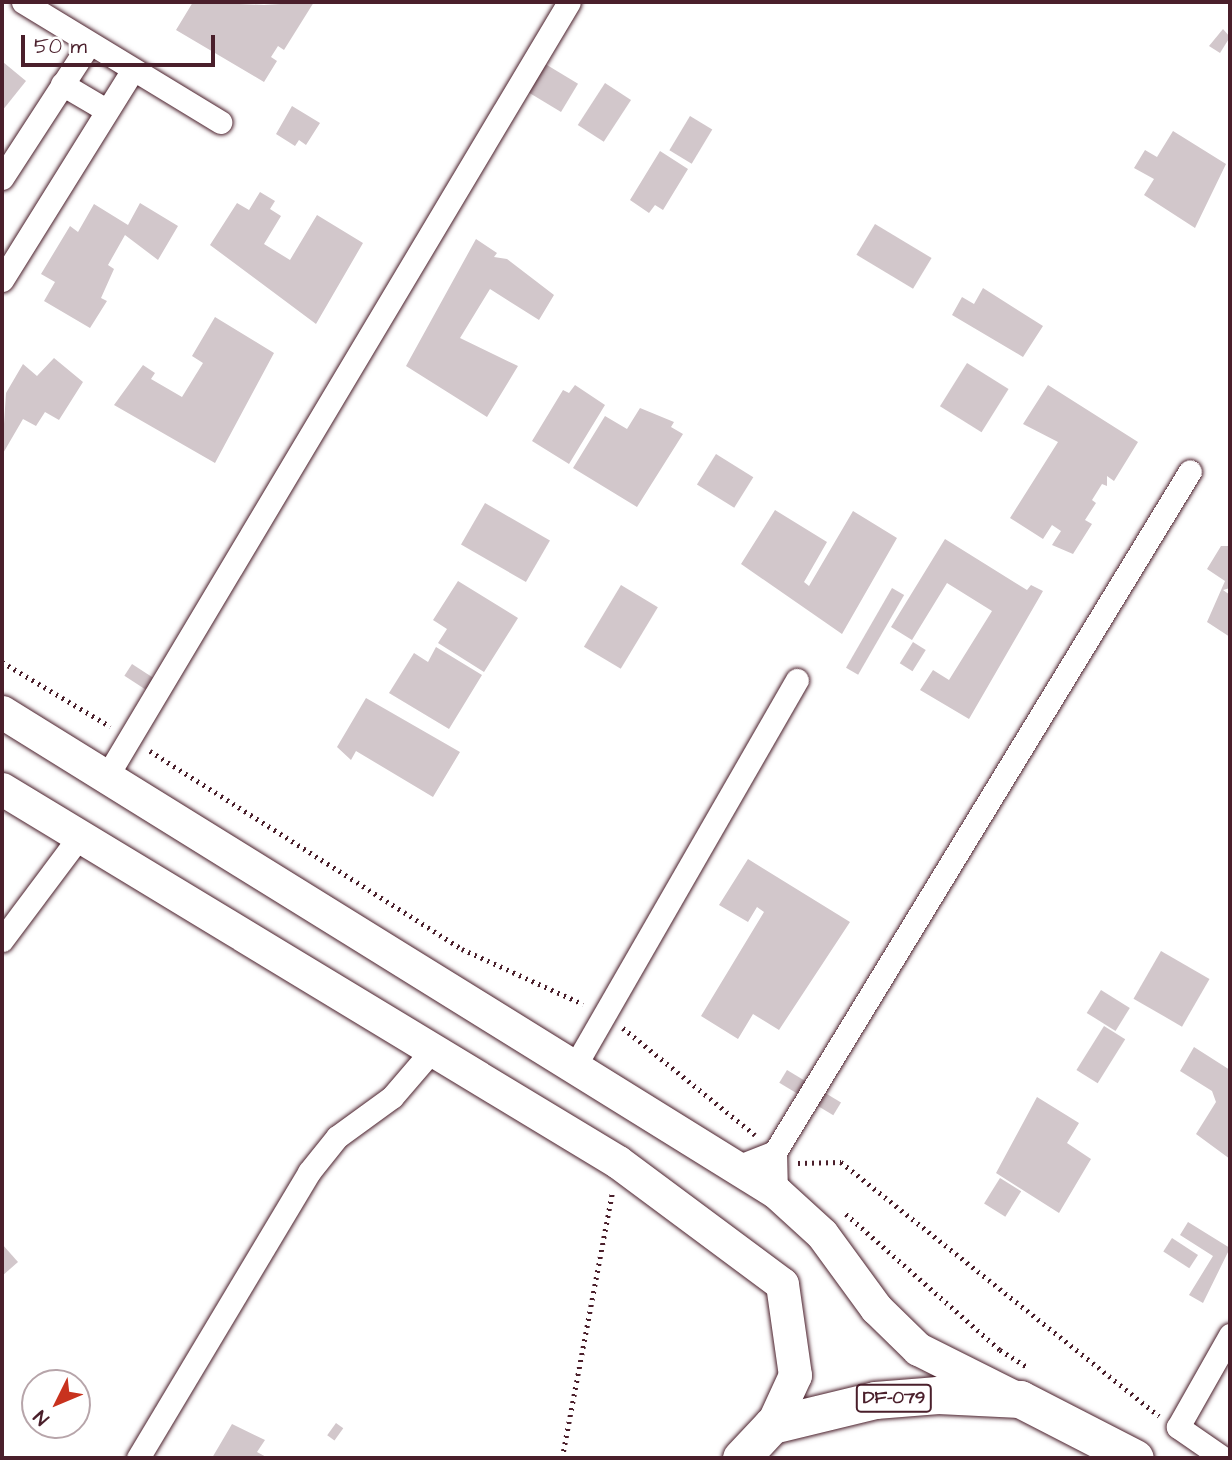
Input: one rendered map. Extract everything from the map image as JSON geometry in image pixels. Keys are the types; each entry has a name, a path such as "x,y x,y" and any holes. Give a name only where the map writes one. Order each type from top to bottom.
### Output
{"main road":[{"path":"2,712 576,1064 737,1167 775,1169 876,1308 918,1349 1020,1399"},
{"path":"2,789 434,1048 618,1162 782,1284 795,1375 772,1425 741,1458"},
{"name":"DF-079","path":"772,1425 875,1400 938,1395 1020,1399 1135,1458"}],"street":[{"path":"23,2 131,73 220,122"},
{"path":"107,776 569,2"},
{"path":"2,178 89,44"},
{"path":"2,280 131,73"},
{"path":"62,84 106,110"},
{"path":"775,1169 1190,471"},
{"path":"576,1064 797,680"},
{"path":"2,940 79,837"},
{"path":"138,1458 309,1172 337,1137 392,1097 434,1048"},
{"path":"1223,1458 1181,1434 1178,1422 1230,1335"}],"path":[{"path":"562,1458 618,1162"},
{"path":"775,1169 841,1162 1181,1434"}],"building":[{"path":"193,2 264,5 314,2 284,50 278,46 271,57 277,61 264,82 176,30"},
{"path":"1223,29 1230,37 1220,53 1209,46"},
{"path":"3,62 26,81 2,111 2,65"},
{"path":"542,62 578,84 561,112 525,90"},
{"path":"605,83 631,100 604,142 578,125"},
{"path":"292,106 320,123 306,145 299,140 295,146 276,134"},
{"path":"690,116 712,129 692,164 669,150"},
{"path":"1173,131 1226,164 1195,228 1144,195 1154,179 1134,168 1145,150 1157,157"},
{"path":"660,151 688,169 663,210 655,205 649,213 630,200"},
{"path":"260,192 275,201 270,209 281,216 264,244 290,260 317,215 363,243 316,324 210,245 237,203 249,210"},
{"path":"140,203 178,226 158,260 125,235 108,265 114,269 101,298 107,301 90,328 44,301 55,282 41,274 70,226 78,232 94,204 128,225"},
{"path":"875,224 932,258 913,289 856,255"},
{"path":"476,239 497,253 494,257 507,259 554,295 539,320 490,289 460,338 518,366 487,417 406,366"},
{"path":"983,288 1043,326 1023,357 952,315 962,297 974,304"},
{"path":"215,317 274,353 215,463 114,405 143,365 155,373 151,379 182,397 203,363 192,356"},
{"path":"54,358 83,382 59,420 45,412 36,426 23,419 2,455 6,393 23,364 37,376"},
{"path":"967,363 1009,389 982,432 940,406"},
{"path":"575,385 605,405 569,464 532,441 563,390 569,393"},
{"path":"1048,385 1138,442 1114,481 1107,476 1107,486 1102,484 1092,500 1096,503 1085,520 1092,524 1073,554 1052,545 1061,531 1052,525 1043,539 1010,518 1058,442 1023,424"},
{"path":"640,408 674,422 671,427 683,434 637,507 573,468 605,416 627,429"},
{"path":"716,454 753,477 734,508 697,485"},
{"path":"485,503 550,540 526,582 461,545"},
{"path":"775,510 827,542 804,582 809,586 853,511 897,538 842,634 741,564"},
{"path":"945,539 1027,590 1031,585 1043,591 969,719 920,690 933,670 949,680 992,611 947,583 912,640 891,627"},
{"path":"1221,546 1230,546 1230,588 1223,590 1230,595 1230,637 1207,622 1225,581 1207,569"},
{"path":"458,581 518,618 484,672 438,643 447,629 433,620"},
{"path":"621,585 658,607 621,669 584,647"},
{"path":"892,588 904,595 858,675 846,668"},
{"path":"913,642 926,650 912,671 900,663"},
{"path":"436,647 482,675 449,729 389,693 414,653 428,662"},
{"path":"132,664 169,688 161,700 124,676"},
{"path":"366,698 460,752 433,797 356,751 351,760 337,747"},
{"path":"748,859 850,922 779,1030 753,1014 738,1039 701,1016 764,912 757,907 748,922 719,905"},
{"path":"1161,951 1209,979 1182,1027 1134,999"},
{"path":"1101,990 1130,1008 1116,1031 1087,1013"},
{"path":"1104,1026 1125,1039 1098,1083 1076,1070"},
{"path":"1194,1047 1230,1070 1230,1159 1196,1134 1216,1102 1212,1091 1180,1071"},
{"path":"787,1070 841,1102 833,1115 779,1083"},
{"path":"1037,1097 1079,1123 1067,1143 1091,1159 1059,1213 996,1173"},
{"path":"1000,1178 1021,1191 1005,1217 984,1203"},
{"path":"1188,1222 1230,1248 1203,1303 1189,1295 1213,1256 1180,1235"},
{"path":"1172,1238 1198,1255 1189,1268 1163,1251"},
{"path":"2,1244 18,1262 2,1276"},
{"path":"336,1423 343,1428 334,1440 327,1435"},
{"path":"232,1424 265,1440 257,1452 268,1458 212,1458"}]}
